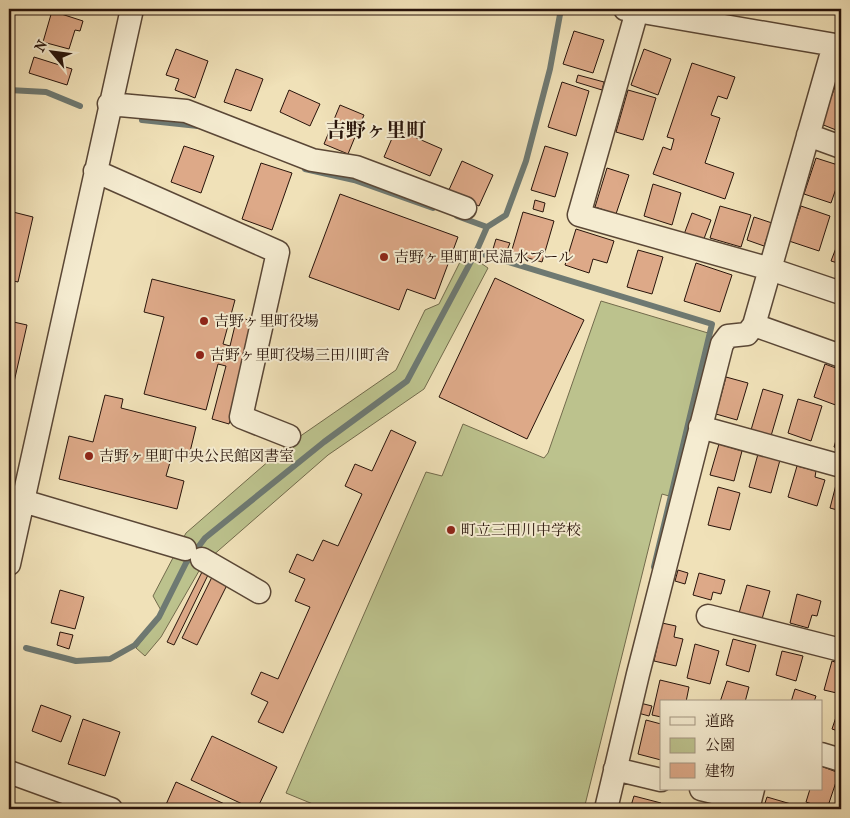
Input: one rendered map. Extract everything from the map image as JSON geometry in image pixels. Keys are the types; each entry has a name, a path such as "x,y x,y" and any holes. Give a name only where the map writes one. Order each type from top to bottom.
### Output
{"street":[{"path":"9,564 109,104 132,9"},
{"path":"606,809 722,344 728,336 747,334 754,325 770,269 808,135 838,45 631,10 579,215 770,269 841,293"},
{"path":"109,104 186,111 312,160 356,167 465,208"},
{"path":"808,135 841,147"},
{"path":"95,171 278,252 241,417 289,436"},
{"path":"754,325 841,356"},
{"path":"700,427 841,466"},
{"path":"23,501 193,554 260,592"},
{"path":"708,616 841,650"},
{"path":"822,754 841,760"},
{"path":"615,769 660,780"},
{"path":"9,772 111,809"},
{"path":"705,790 750,800"}],"green space":[{"path":"465,252 488,268 424,389 328,455 203,564 161,637 145,656 136,648 163,614 153,596 186,533 286,446 396,370 425,310 439,304"},
{"path":"601,301 708,333 669,496 662,494 584,809 325,809 286,793 426,472 442,476 463,424 544,458 548,453"}],"building":[{"path":"52,11 83,21 80,31 75,30 69,49 43,42"},
{"path":"574,31 604,40 593,73 563,64"},
{"path":"176,49 208,61 195,98 175,90 179,79 166,75"},
{"path":"644,49 671,59 658,95 631,85"},
{"path":"34,57 72,69 67,85 29,73"},
{"path":"692,63 735,77 727,99 718,96 711,115 720,118 705,163 734,173 725,199 653,174 663,147 671,150 674,139 667,137"},
{"path":"236,69 263,79 251,111 224,102"},
{"path":"578,75 604,82 602,90 576,82"},
{"path":"562,82 589,91 576,136 548,127"},
{"path":"836,84 841,86 841,132 821,124"},
{"path":"289,90 320,104 310,126 280,112"},
{"path":"628,90 656,98 643,140 616,132"},
{"path":"340,105 364,115 348,154 324,144"},
{"path":"396,129 442,149 430,176 384,157"},
{"path":"184,146 214,156 201,193 171,182"},
{"path":"545,146 568,153 555,197 531,190"},
{"path":"816,158 841,166 841,174 831,203 804,194"},
{"path":"462,161 493,175 479,206 448,192"},
{"path":"261,163 292,173 272,230 242,219"},
{"path":"607,168 629,175 616,214 595,207"},
{"path":"653,184 681,193 672,225 644,216"},
{"name":"吉野ヶ里町町民温水プール","path":"340,194 458,237 435,299 407,289 399,310 309,277"},
{"path":"535,200 545,203 543,212 533,209"},
{"path":"720,206 751,215 741,247 710,238"},
{"path":"801,206 830,216 819,251 789,241"},
{"path":"9,211 33,217 18,282 9,280"},
{"path":"523,212 554,221 542,262 511,253"},
{"path":"692,213 711,220 702,244 683,237"},
{"path":"754,217 772,223 764,246 747,240"},
{"path":"576,229 614,241 607,263 593,259 589,273 565,265"},
{"path":"841,235 841,264 831,261"},
{"path":"496,239 510,243 506,253 493,249"},
{"path":"638,250 663,257 652,294 627,287"},
{"path":"696,263 732,275 720,312 684,301"},
{"path":"495,278 584,320 527,439 439,397"},
{"name":"吉野ヶ里町役場三田川町舎","path":"152,279 235,300 223,344 230,346 237,317 256,322 229,424 212,419 226,366 218,364 206,410 144,394 164,317 144,312"},
{"path":"9,321 27,325 9,404"},
{"path":"825,364 841,370 841,407 814,397"},
{"path":"726,377 748,383 737,420 716,414"},
{"path":"763,389 783,395 771,436 751,430"},
{"path":"105,395 123,399 121,408 196,427 189,456 173,452 166,476 184,481 177,509 59,479 69,436 93,442"},
{"path":"798,399 822,406 811,441 788,433"},
{"path":"841,423 841,449 834,447"},
{"path":"391,430 416,442 283,733 258,722 268,702 251,694 261,672 278,679 310,607 295,601 305,579 289,572 297,554 313,561 323,540 338,546 362,494 345,486 355,464 372,471"},
{"path":"719,444 742,451 734,481 710,475"},
{"path":"758,454 780,460 771,493 749,487"},
{"path":"797,466 816,471 815,477 825,480 817,506 788,497"},
{"path":"838,477 841,477 841,511 830,508"},
{"path":"718,487 740,493 730,530 708,525"},
{"path":"678,570 688,573 685,584 675,581"},
{"path":"202,572 208,575 174,645 167,642"},
{"path":"699,573 725,580 721,594 713,592 711,600 693,595"},
{"path":"212,577 227,585 197,645 182,638"},
{"path":"747,585 770,591 762,619 739,613"},
{"path":"60,590 84,597 75,629 51,623"},
{"path":"797,594 821,601 817,616 812,615 808,628 790,623"},
{"path":"662,623 676,626 674,637 683,639 676,666 654,661"},
{"path":"60,632 73,635 69,649 57,645"},
{"path":"733,639 756,645 749,672 726,665"},
{"path":"695,644 719,651 710,684 687,678"},
{"path":"782,651 803,656 796,681 776,675"},
{"path":"832,661 841,664 841,694 824,690"},
{"path":"660,680 689,687 686,700 660,700 660,717 652,715"},
{"path":"727,681 749,687 746,700 721,700"},
{"path":"795,689 816,696 815,700 792,700"},
{"path":"841,702 841,732 832,729"},
{"path":"640,703 652,706 649,716 638,713"},
{"path":"41,705 71,716 61,742 32,731"},
{"path":"83,719 120,732 105,776 68,764"},
{"path":"646,720 660,724 660,760 638,754"},
{"path":"212,736 277,767 257,809 253,809 191,780"},
{"path":"822,766 839,773 827,809 806,802 810,790 822,790"},
{"path":"176,782 229,806 228,809 164,809"},
{"path":"634,796 661,803 659,809 630,809"},
{"path":"767,797 791,804 790,809 763,809"},
{"path":"664,804 682,808 682,809 663,809"}],"waterway":[{"path":"26,648 76,661 110,659 135,645 159,617 186,563 205,538 324,442 407,381 476,252 487,227 506,215 526,161 550,69 561,9"},
{"path":"9,90 46,92 80,106"},
{"path":"142,120 198,126"},
{"path":"305,169 354,180 433,208"},
{"path":"457,216 487,227"},
{"path":"476,252 712,324 654,567"}],"place":[{"name":"吉野ヶ里町町民温水プール","path":"384,257"},
{"name":"吉野ヶ里町役場","path":"204,321"},
{"name":"吉野ヶ里町役場三田川町舎","path":"200,355"},
{"name":"吉野ヶ里町中央公民館図書室","path":"89,456"},
{"name":"町立三田川中学校","path":"451,530"}],"district":[{"name":"吉野ヶ里町","path":"376,130"}]}
